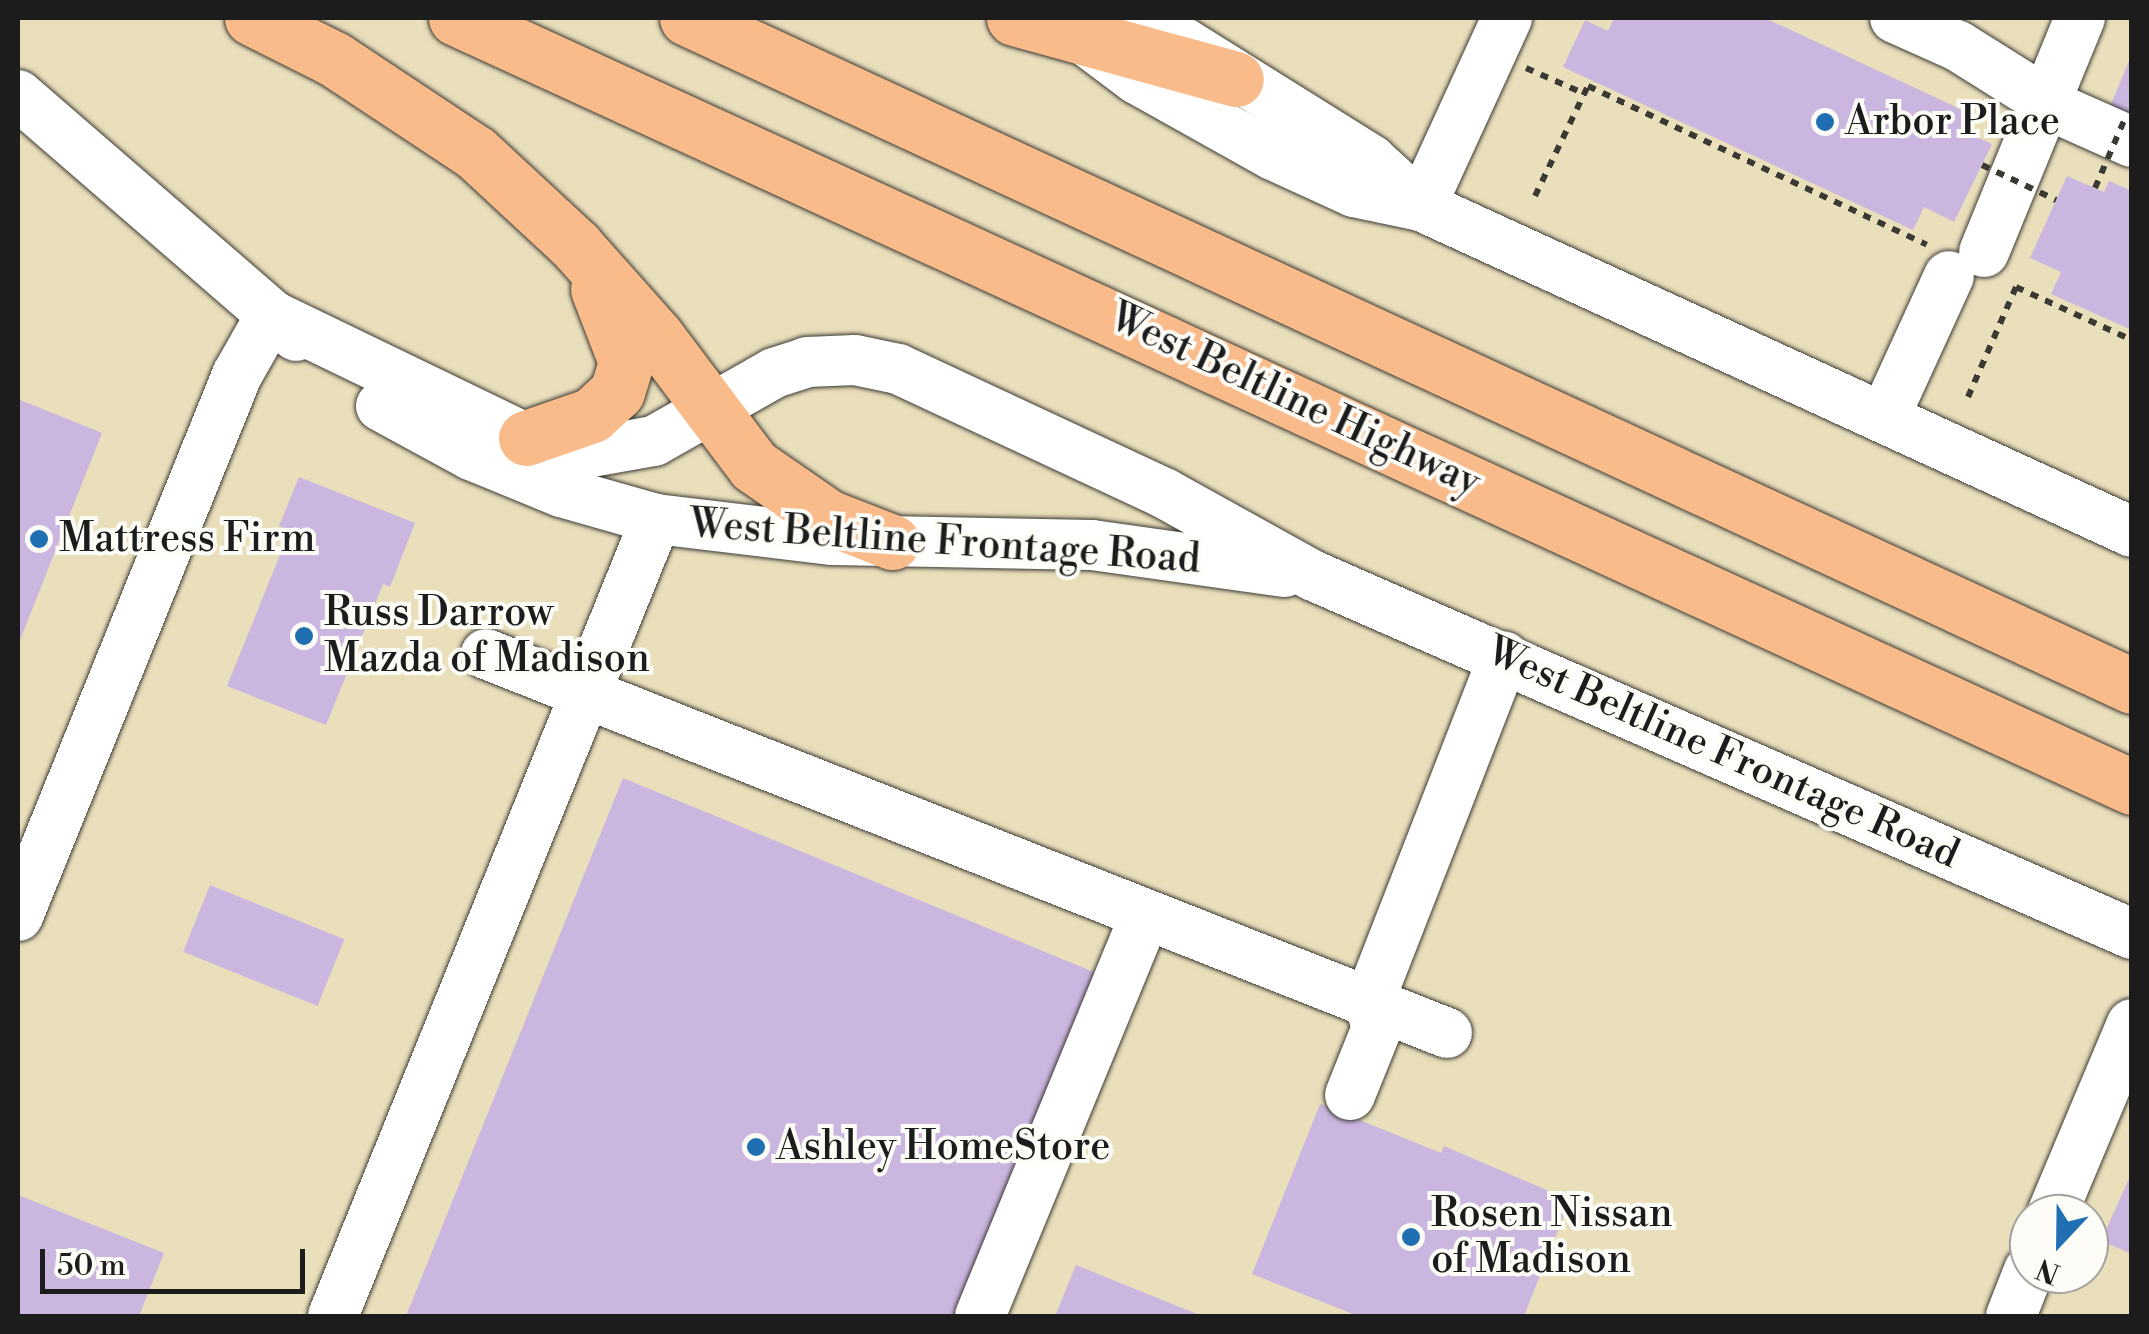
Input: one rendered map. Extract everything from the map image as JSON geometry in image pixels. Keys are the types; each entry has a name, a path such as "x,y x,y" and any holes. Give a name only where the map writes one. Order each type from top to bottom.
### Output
{"highway":[{"path":"252,18 418,110 476,153 576,246 714,409 754,466 788,494 892,542"},
{"name":"West Beltline Highway","path":"456,18 2125,784"},
{"path":"687,18 2132,686"},
{"path":"1014,18 1068,26 1236,79"},
{"path":"526,438 592,415 617,392 626,362 615,322 576,246"}],"street":[{"path":"1144,18 1236,79 1372,160 1421,206"},
{"path":"1894,18 1958,46 2046,102 2125,131"},
{"path":"1899,424 1958,270 2017,182 2080,18"},
{"path":"1068,26 1137,79 1272,154 1354,192 1421,206 2132,532"},
{"path":"1421,206 1499,35"},
{"name":"West Beltline Frontage Road","path":"18,95 378,404 471,455 561,492 656,518 892,542 1092,546 1314,576"},
{"path":"18,916 237,375 271,315"},
{"name":"West Beltline Frontage Road","path":"271,315 526,438 592,452 654,441 774,372 807,362 855,360 898,370 1164,493 1314,576 2132,934"},
{"path":"332,1316 656,518"},
{"path":"486,654 1447,1034"},
{"path":"1350,1095 1376,1028 1369,1002 1504,656"},
{"path":"980,1316 1145,914"},
{"path":"2060,1194 2132,1024"}],"path":[{"path":"1499,35 1584,94"},
{"path":"1535,196 1588,86 1927,245 1958,270"},
{"path":"2094,188 2125,131"},
{"path":"1968,397 2016,286 2132,340"}],"building":[{"name":"Arbor Place","path":"1614,18 1765,18 1971,114 1963,131 1992,144 1954,222 1924,207 1913,230 1563,67 1585,20 1608,31"},
{"path":"2132,54 2132,118 2109,109"},
{"name":"Arbor Place","path":"2067,176 2104,192 2109,181 2132,191 2132,330 2051,294 2061,272 2030,258"},
{"name":"Mattress Firm","path":"18,399 102,433 18,645"},
{"name":"Russ Darrow Mazda of Madison","path":"299,477 415,523 390,587 383,584 326,725 227,686 290,530 279,526"},
{"name":"Ashley HomeStore","path":"623,778 1106,977 968,1316 406,1316"},
{"path":"210,885 344,939 317,1006 183,952"},
{"name":"Rosen Nissan of Madison","path":"1320,1104 1441,1153 1444,1146 1570,1200 1524,1316 1358,1316 1252,1274"},
{"path":"2132,1172 2132,1254 2109,1244 2109,1223"},
{"path":"18,1195 164,1253 139,1316 18,1316"},
{"path":"1076,1265 1202,1316 1055,1316"}],"place":[{"name":"Arbor Place","path":"1825,122"},
{"name":"Mattress Firm","path":"39,539"},
{"name":"Russ Darrow Mazda of Madison","path":"304,636"},
{"name":"Ashley HomeStore","path":"756,1147"},
{"name":"Rosen Nissan of Madison","path":"1411,1237"}]}
